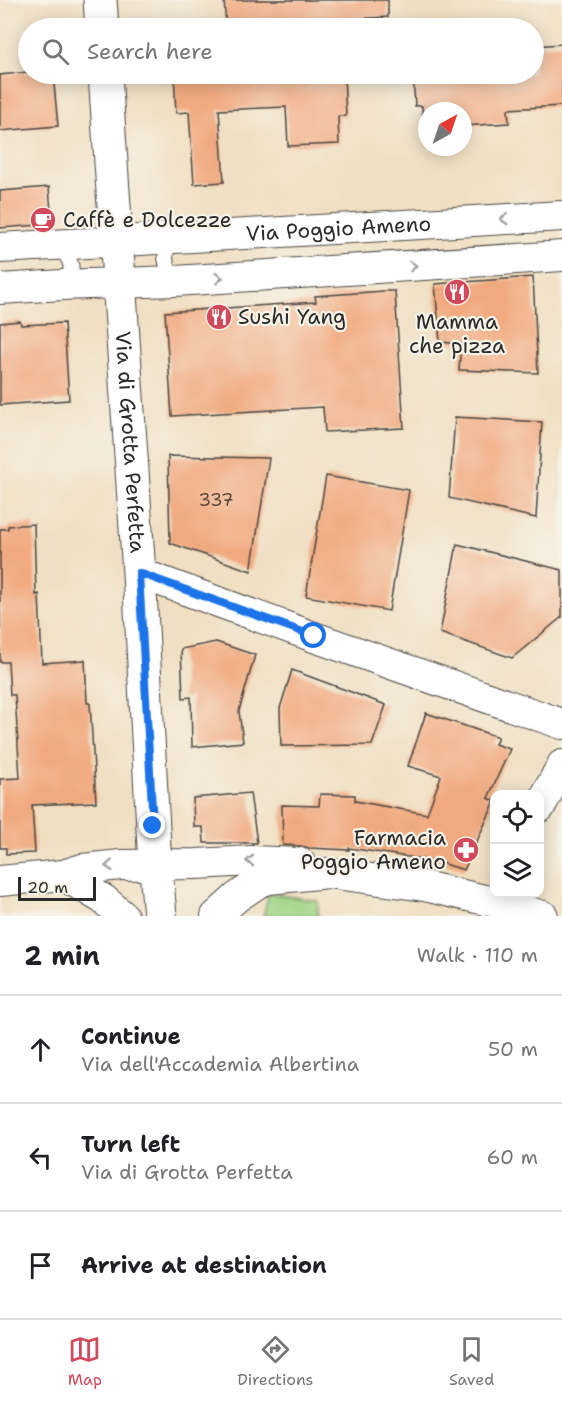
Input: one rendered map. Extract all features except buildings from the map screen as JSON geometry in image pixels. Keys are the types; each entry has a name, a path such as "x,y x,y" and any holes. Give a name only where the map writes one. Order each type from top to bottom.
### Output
{"street":[{"path":"100,0 101,18"},
{"name":"Via di Grotta Perfetta","path":"106,84 160,916"},
{"name":"Via Poggio Ameno","path":"0,248 562,216"},
{"name":"Via Poggio Ameno","path":"0,289 175,281 562,256"},
{"path":"139,573 562,724"},
{"path":"544,799 562,765"},
{"path":"0,881 63,875 82,869 155,856 286,861 302,863 328,873 490,896"},
{"path":"216,916 237,897 258,883 269,879 328,873"},
{"path":"63,875 104,898 123,916"},
{"path":"500,898 543,916"}],"lane":[{"path":"173,238 166,249 165,257 166,266 175,281"},
{"path":"58,244 69,257 72,271 62,285"}],"green space":[{"path":"269,893 318,901 318,916 263,916"}],"place":[{"name":"Caffè e Dolcezze","path":"43,220"},
{"name":"Mamma che pizza","path":"457,292"},
{"name":"Sushi Yang","path":"219,317"},
{"name":"Farmacia Poggio Ameno","path":"466,850"}],"route":[{"path":"153,826 139,573 314,636"}]}
